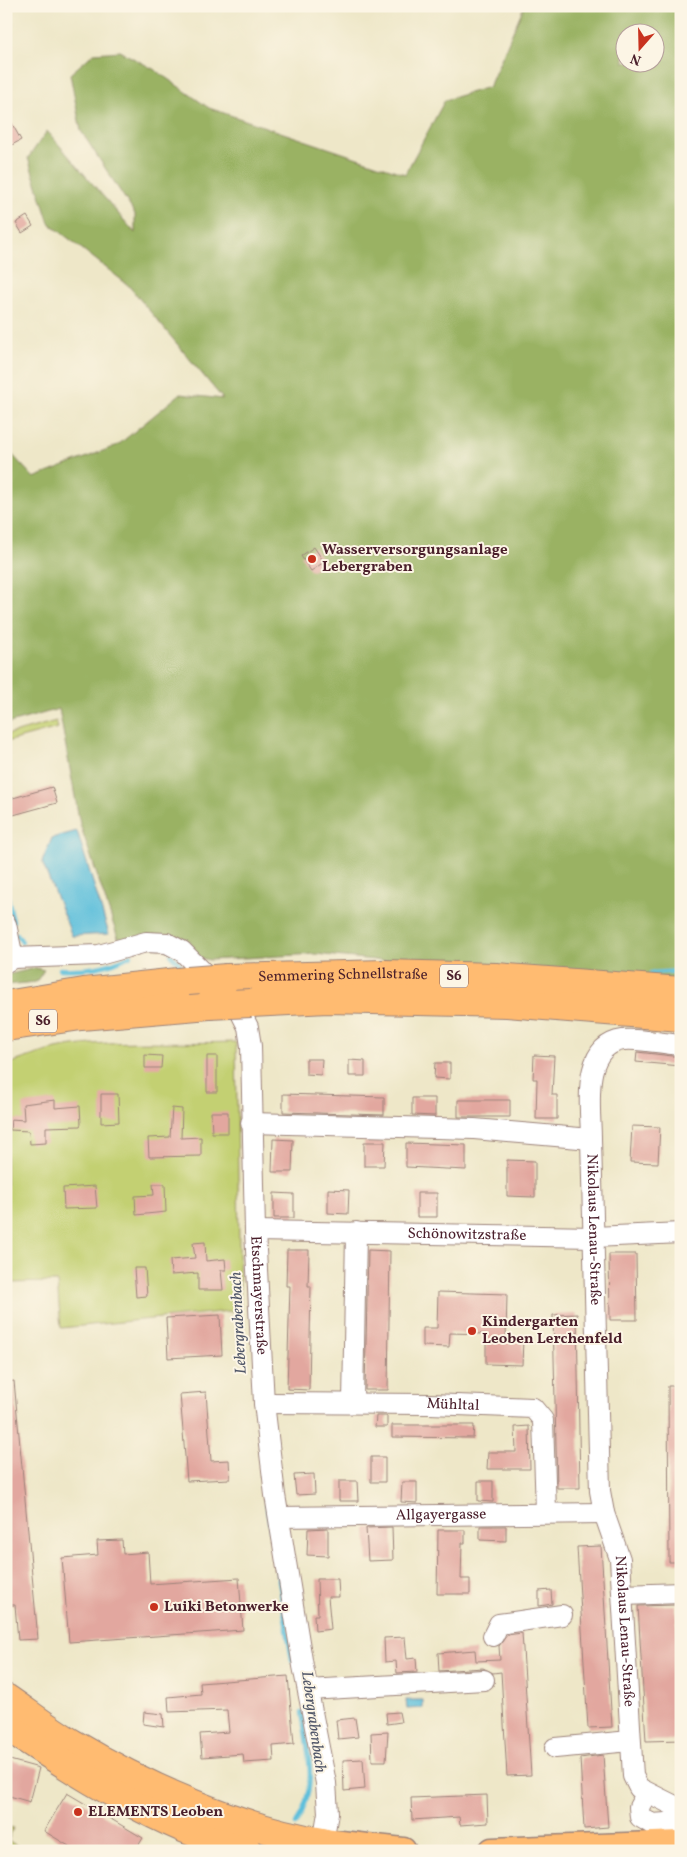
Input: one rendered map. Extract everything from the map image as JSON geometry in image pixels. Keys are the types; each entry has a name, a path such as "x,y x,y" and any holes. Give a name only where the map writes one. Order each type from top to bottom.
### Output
{"highway":[{"name":"Semmering Schnellstraße","path":"6,1005 84,992 188,981 228,978 385,974 468,976 681,991"},
{"name":"Semmering Schnellstraße","path":"6,1027 81,1016 209,1005 327,999 507,1003 681,1017"},
{"path":"6,1047 59,1032 81,1016"},
{"path":"6,1698 72,1743 137,1779 213,1811 321,1846"},
{"path":"6,1726 58,1761 137,1804 188,1829 244,1850"}],"main road":[{"path":"492,1851 681,1844"},
{"path":"321,1846 403,1851"}],"street":[{"path":"6,924 10,960"},
{"name":"Etschmayerstraße","path":"10,960 98,955 156,941 167,943 182,952 205,974 245,1020 250,1046 254,1231 264,1403 279,1517 308,1690 326,1783 328,1813 321,1846"},
{"path":"591,1139 590,1073 601,1051 623,1040 681,1045"},
{"name":"Nikolaus Lenau-Straße","path":"251,1123 474,1129 591,1139 600,1491 604,1513 620,1559 634,1781 639,1788 681,1809"},
{"name":"Schönowitzstraße","path":"254,1231 594,1236 681,1234"},
{"path":"353,1404 356,1232"},
{"name":"Mühltal","path":"264,1403 533,1408 543,1420 546,1512"},
{"name":"Allgayergasse","path":"279,1517 546,1512 604,1513"},
{"path":"623,1595 681,1593"},
{"path":"493,1636 499,1624 562,1615"},
{"path":"308,1690 484,1680"},
{"path":"555,1748 630,1741"},
{"path":"647,1792 639,1807 640,1816 652,1824 681,1822"}],"green space":[{"path":"524,6 681,6 681,982 404,963 315,954 209,960 118,938 80,824 59,709 6,724 6,448 34,478 118,445 180,394 223,399 128,285 49,223 28,158 47,131 135,233 135,214 81,131 70,74 94,53 120,51 155,70 209,108 405,174 445,100 489,87"},
{"path":"56,721 58,728 6,742 6,735"},
{"path":"36,968 44,970 36,982 6,985 6,975"},
{"path":"236,1042 240,1310 61,1328 57,1282 6,1283 6,1065 56,1049 93,1044"},
{"path":"6,1826 13,1828 8,1841 28,1851 6,1851"}],"water":[{"path":"77,831 109,934 72,936 42,862 52,838"},
{"path":"406,1700 423,1700 423,1708 407,1709"}],"building":[{"path":"6,113 21,140 6,148"},
{"path":"27,216 33,226 22,233 16,223"},
{"name":"Wasserversorgungsanlage Lebergraben","path":"314,547 324,562 311,571 301,556"},
{"path":"52,787 57,803 6,817 6,800"},
{"path":"637,1052 681,1057 681,1066 636,1062"},
{"path":"145,1055 162,1056 161,1068 145,1068"},
{"path":"534,1055 554,1056 552,1095 557,1095 557,1119 536,1119 537,1079 533,1079"},
{"path":"207,1056 217,1056 217,1092 207,1092"},
{"path":"306,1059 322,1059 321,1075 306,1074"},
{"path":"349,1060 365,1061 365,1076 349,1076"},
{"path":"435,1063 450,1063 450,1079 434,1078"},
{"path":"101,1094 118,1094 119,1122 101,1123"},
{"path":"283,1094 384,1097 384,1115 283,1112"},
{"path":"412,1098 435,1098 435,1116 412,1115"},
{"path":"55,1100 55,1108 80,1106 80,1126 46,1127 46,1143 30,1144 29,1131 10,1130 11,1119 24,1120 23,1104"},
{"path":"458,1100 510,1100 510,1117 458,1117"},
{"path":"172,1108 182,1109 181,1138 201,1137 201,1156 149,1157 148,1138 170,1137"},
{"path":"211,1112 228,1112 228,1133 212,1133"},
{"path":"632,1126 660,1127 658,1163 630,1162"},
{"path":"273,1139 293,1140 292,1172 272,1172"},
{"path":"364,1142 385,1142 384,1166 364,1166"},
{"path":"406,1143 466,1145 466,1170 406,1167"},
{"path":"507,1160 535,1161 535,1197 507,1196"},
{"path":"153,1184 165,1184 166,1212 136,1215 135,1196 154,1195"},
{"path":"95,1186 97,1208 64,1209 63,1188"},
{"path":"328,1189 349,1190 348,1214 328,1213"},
{"path":"274,1193 294,1194 294,1218 274,1218"},
{"path":"417,1193 437,1193 437,1217 417,1217"},
{"path":"205,1242 206,1261 225,1259 226,1270 221,1270 223,1290 198,1290 198,1273 171,1275 170,1260 195,1258 193,1243"},
{"path":"287,1250 309,1250 308,1286 311,1286 309,1390 287,1389 290,1286 286,1286"},
{"path":"368,1250 390,1251 388,1390 365,1390"},
{"path":"609,1254 636,1254 637,1320 610,1320"},
{"path":"134,1268 145,1268 147,1296 136,1297"},
{"path":"438,1292 507,1294 506,1339 523,1339 522,1365 486,1364 486,1334 450,1333 449,1347 423,1346 423,1328 437,1328"},
{"path":"577,1314 580,1488 557,1488 553,1315"},
{"path":"220,1315 222,1355 168,1358 166,1318"},
{"path":"14,1381 38,1639 18,1640 15,1605 6,1605 6,1382"},
{"path":"668,1386 681,1386 681,1562 669,1562"},
{"path":"206,1392 211,1461 229,1460 230,1479 187,1481 180,1394"},
{"path":"376,1416 387,1416 387,1427 375,1427"},
{"path":"392,1425 474,1425 473,1438 392,1437"},
{"path":"529,1426 530,1469 487,1469 488,1452 516,1452 515,1427"},
{"path":"371,1457 385,1457 385,1482 371,1482"},
{"path":"314,1474 315,1494 296,1495 294,1475"},
{"path":"339,1481 357,1481 358,1501 339,1501"},
{"path":"478,1481 493,1481 493,1502 478,1501"},
{"path":"402,1482 417,1482 417,1503 401,1502"},
{"path":"480,1526 506,1526 506,1541 480,1540"},
{"path":"392,1527 393,1560 368,1561 366,1528"},
{"path":"328,1528 328,1556 307,1555 308,1529"},
{"path":"438,1530 465,1530 465,1543 462,1543 461,1579 470,1579 470,1594 437,1594"},
{"name":"Luiki Betonwerke","path":"122,1540 123,1554 148,1552 150,1584 239,1578 243,1630 69,1642 62,1558 98,1555 97,1541"},
{"path":"601,1546 612,1727 588,1728 577,1547"},
{"path":"317,1579 338,1579 339,1597 328,1597 331,1629 315,1631 314,1615 318,1615"},
{"path":"551,1590 552,1604 539,1606 539,1591"},
{"path":"676,1605 681,1740 646,1741 638,1606"},
{"path":"522,1633 531,1775 507,1776 501,1672 493,1673 483,1668 439,1671 438,1653 475,1650 476,1661 500,1660 499,1646 507,1635"},
{"path":"405,1637 407,1659 416,1658 417,1672 397,1673 396,1661 385,1662 384,1638"},
{"path":"288,1676 294,1744 273,1746 274,1761 244,1763 243,1754 202,1757 200,1734 229,1732 227,1710 169,1712 168,1697 201,1694 200,1683"},
{"path":"144,1712 163,1714 164,1727 143,1724"},
{"path":"399,1712 401,1722 387,1724 386,1713"},
{"path":"355,1718 358,1737 338,1739 336,1720"},
{"path":"388,1732 386,1761 372,1761 371,1733"},
{"path":"603,1755 608,1827 584,1829 580,1758"},
{"path":"6,1759 39,1768 30,1802 6,1795"},
{"path":"363,1759 365,1789 344,1791 343,1760"},
{"name":"ELEMENTS Leoben","path":"67,1793 143,1838 135,1851 77,1851 44,1831"},
{"path":"487,1795 488,1823 460,1825 459,1817 412,1820 411,1798"}],"waterway":[{"name":"Lebergrabenbach","path":"6,889 13,921"},
{"name":"Lebergrabenbach","path":"17,934 22,942"},
{"name":"Lebergrabenbach","path":"60,969 97,967 114,963 131,955"},
{"name":"Lebergrabenbach","path":"171,955 187,971"},
{"path":"651,973 681,971"},
{"name":"Lebergrabenbach","path":"266,1500 292,1660"},
{"name":"Lebergrabenbach","path":"296,1824 303,1809 310,1782 309,1756 302,1712"},
{"name":"Lebergrabenbach","path":"6,1846 16,1851"}],"place":[{"name":"Wasserversorgungsanlage Lebergraben","path":"312,559"},
{"name":"Kindergarten Leoben Lerchenfeld","path":"472,1331"},
{"name":"Luiki Betonwerke","path":"154,1607"},
{"name":"ELEMENTS Leoben","path":"78,1812"}]}
